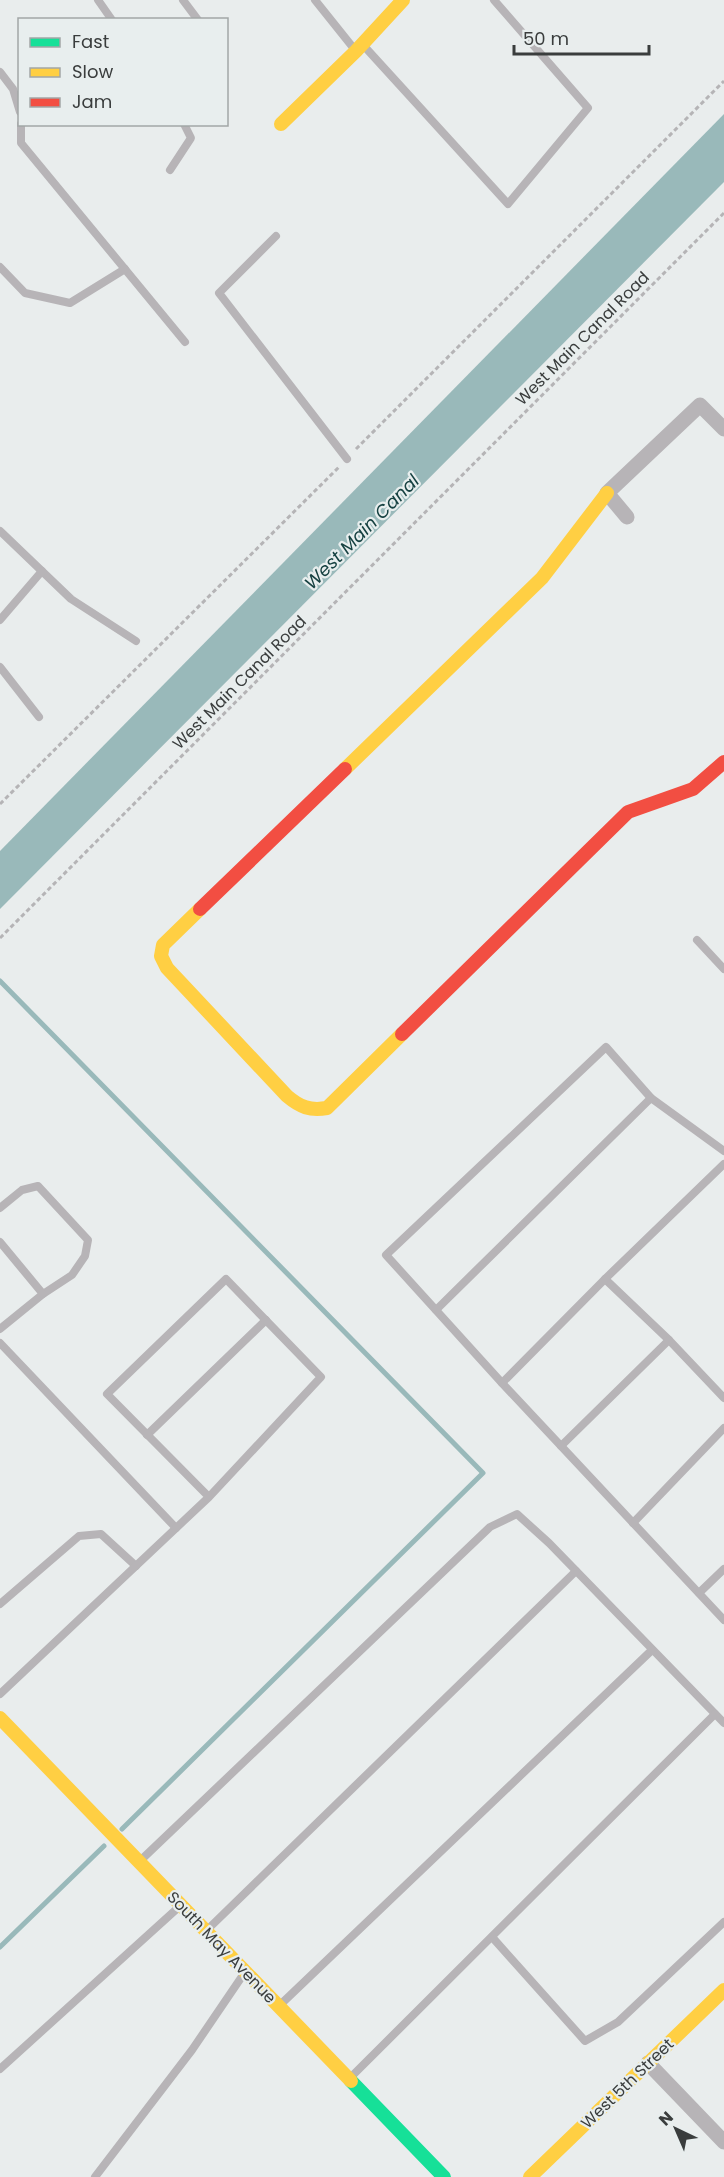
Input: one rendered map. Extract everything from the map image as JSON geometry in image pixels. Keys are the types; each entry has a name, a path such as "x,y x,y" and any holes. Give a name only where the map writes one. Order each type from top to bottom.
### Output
{"street":[{"path":"281,124 359,48 403,0"},
{"path":"724,429 700,405 607,494 542,578 163,945 161,956 167,968 299,1107 311,1111 327,1108 628,812 693,789 724,762"},
{"path":"607,494 627,517"},
{"name":"South May Avenue","path":"0,1718 444,2177"},
{"name":"West 5th Street","path":"531,2177 724,1990"},
{"path":"648,2063 724,2142"}],"lane":[{"path":"98,0 111,18"},
{"path":"183,0 196,18"},
{"path":"315,0 508,204 588,108 494,0"},
{"path":"0,72 13,89 18,105"},
{"path":"21,126 21,143 185,342"},
{"path":"170,170 191,138 185,126"},
{"path":"276,236 219,293 347,459"},
{"path":"0,267 25,293 70,303 125,269"},
{"path":"0,531 71,599 136,641"},
{"path":"0,620 42,571"},
{"path":"0,667 39,717"},
{"path":"697,940 724,969"},
{"path":"724,1151 651,1098 606,1047 386,1255 502,1383 724,1620"},
{"path":"436,1310 651,1098"},
{"path":"502,1383 724,1164"},
{"path":"0,1208 22,1190 38,1186 88,1240 85,1256 72,1275 43,1294 0,1329"},
{"path":"0,1242 43,1294"},
{"path":"0,1694 208,1497 321,1377 226,1279 107,1394 208,1497"},
{"path":"605,1279 669,1340 724,1398"},
{"path":"147,1435 266,1320"},
{"path":"561,1446 669,1340"},
{"path":"0,1343 176,1528"},
{"path":"633,1523 724,1428"},
{"path":"140,1862 489,1527 517,1514 576,1571 724,1723"},
{"path":"0,1604 79,1536 101,1534 136,1566"},
{"path":"699,1593 724,1569"},
{"path":"207,1931 576,1571"},
{"path":"279,2006 652,1650"},
{"path":"349,2079 715,1714"},
{"path":"0,2069 181,1905"},
{"path":"492,1937 585,2041 618,2022 724,1922"},
{"path":"96,2177 192,2050 245,1971"}],"path":[{"path":"0,804 724,81"},
{"name":"West Main Canal Road","path":"0,938 724,213"}],"water":[{"name":"West Main Canal","path":"724,114 724,182 0,909 0,851"}],"waterway":[{"path":"0,981 483,1473 122,1829"},
{"path":"0,1947 104,1846"}],"traffic: fast":[{"path":"351,2081 444,2177"}],"traffic: slow":[{"path":"281,124 356,51 403,0"},
{"path":"345,769 542,578 607,493"},
{"path":"200,909 163,945 161,956 167,968 296,1103 315,1109 327,1108 402,1034"},
{"path":"0,1718 351,2081"},
{"path":"530,2177 724,1990"}],"traffic: jam":[{"path":"402,1034 628,812 693,789 724,762"},
{"path":"200,909 345,769"}]}
